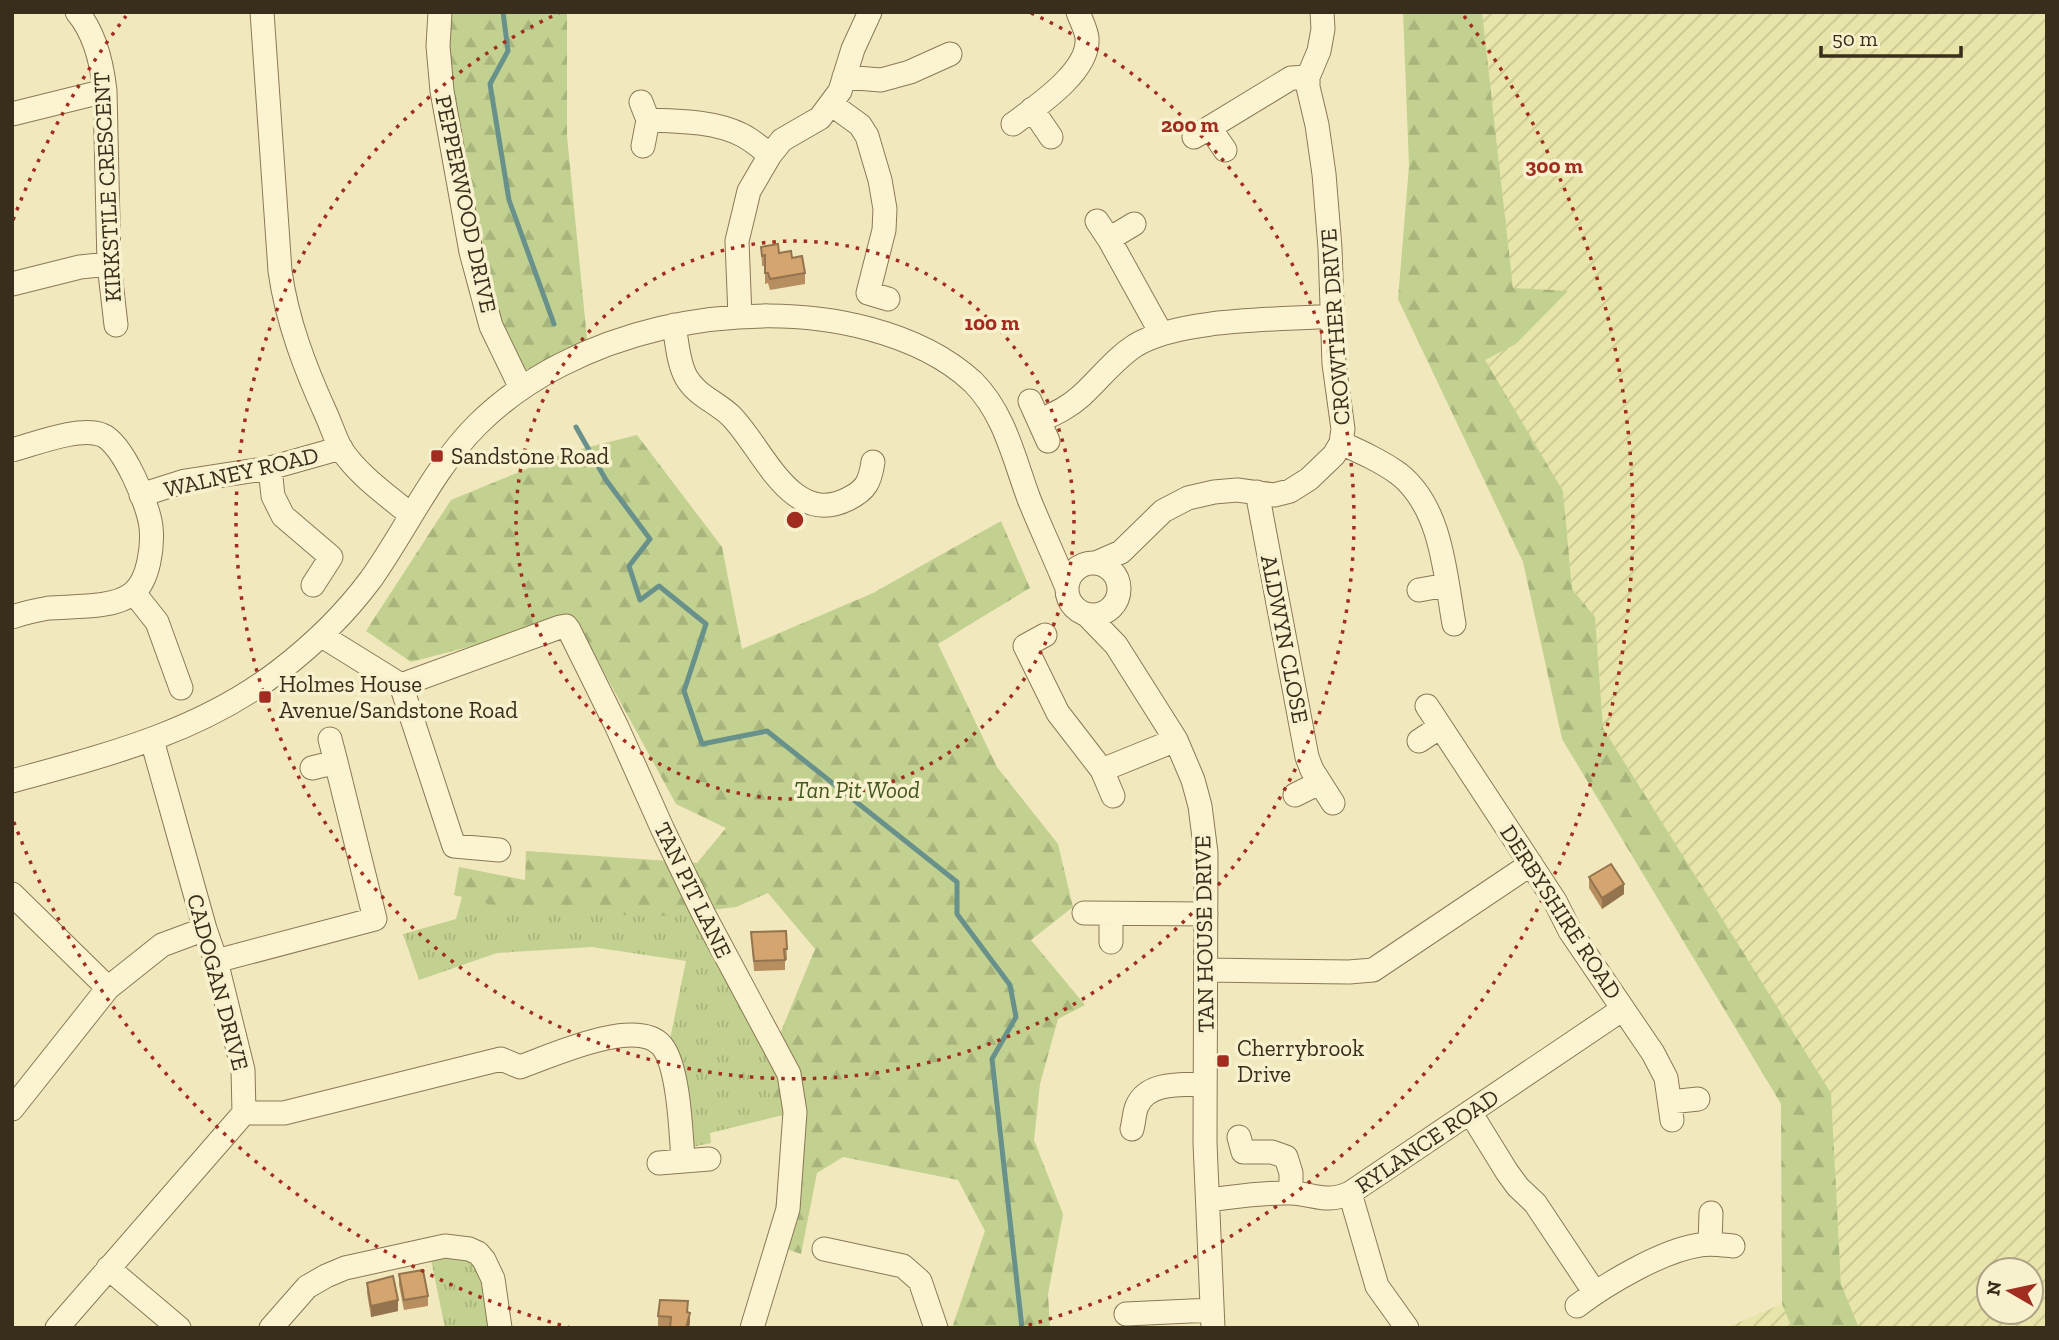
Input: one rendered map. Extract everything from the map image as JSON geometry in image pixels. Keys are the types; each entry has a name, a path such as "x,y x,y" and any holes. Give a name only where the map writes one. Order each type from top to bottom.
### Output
{"street":[{"name":"KIRKSTILE CRESCENT","path":"77,12 91,34 105,91 108,264 116,325"},
{"path":"262,12 278,247 284,293 309,377 341,448 370,481 411,515"},
{"name":"PEPPERWOOD DRIVE","path":"440,12 438,46 442,91 471,252 491,326 521,388"},
{"path":"740,317 737,241 749,191 769,155 782,140 820,118 840,91 853,49 870,12"},
{"path":"1013,124 1074,72 1084,58 1088,41 1078,12"},
{"path":"1225,150 1202,133 1291,78 1308,77 1319,51 1324,29 1322,12"},
{"path":"844,78 881,80 910,72 950,54"},
{"name":"CROWTHER DRIVE","path":"1092,563 1121,552 1163,511 1188,498 1214,492 1257,492 1274,495 1290,491 1334,456 1341,443 1343,429 1336,390 1324,174 1308,77"},
{"path":"12,114 105,91"},
{"path":"831,104 860,125 867,136 880,180 885,209 884,230 868,294"},
{"path":"1032,109 1051,137"},
{"path":"643,146 645,111 742,135 769,155"},
{"path":"1135,224 1103,230 1161,333"},
{"path":"12,284 80,267 108,264"},
{"path":"12,781 152,740 194,724 238,701 323,636 370,580 454,450 477,425 521,388 544,373 634,335 674,325 740,317 800,315 843,321 911,342 945,359 972,382 999,416 1072,604 1086,614 1094,615 1108,610 1118,595 1132,541"},
{"path":"1039,421 1065,409 1116,359 1161,333 1211,325 1332,316"},
{"path":"674,325 686,378 695,390 729,414 751,439 764,461 799,498 816,505 837,504 861,492 870,481 873,462"},
{"path":"12,450 82,433 102,435 123,456 141,495 151,524 152,540 144,577 134,593 117,601 48,608 12,617"},
{"path":"1341,443 1400,475 1421,498 1430,515 1454,624"},
{"name":"WALNEY ROAD","path":"141,495 185,481 270,468 341,448"},
{"path":"270,468 273,496 284,516 331,557 313,585"},
{"name":"ALDWYN CLOSE","path":"1257,492 1307,757 1319,783 1333,803"},
{"path":"1050,547 1104,565 1116,575 1116,645"},
{"path":"1067,588 1073,572 1092,563"},
{"path":"1419,590 1447,585"},
{"path":"134,593 157,622 158,656 181,688"},
{"name":"TAN HOUSE DRIVE","path":"1086,614 1116,645 1177,740 1200,806 1206,853 1205,1084 1212,1319"},
{"name":"TAN PIT LANE","path":"401,685 560,627 566,626 569,630 697,901 789,1074 795,1112 788,1209 751,1328"},
{"path":"1045,635 1025,646 1058,713 1102,770 1113,796"},
{"path":"323,636 401,685 454,846 499,850"},
{"name":"DERBYSHIRE ROAD","path":"1427,706 1555,901 1570,932 1653,1053 1665,1078 1671,1111 1698,1099"},
{"path":"1419,741 1440,727"},
{"path":"216,961 375,919 330,739"},
{"name":"CADOGAN DRIVE","path":"152,740 216,961 243,1070 244,1113"},
{"path":"1102,770 1177,740"},
{"path":"313,768 336,762"},
{"path":"1295,795 1319,783"},
{"path":"1207,970 1373,970 1531,864"},
{"path":"12,894 108,988"},
{"path":"1084,914 1206,914"},
{"path":"1111,915 1111,942"},
{"path":"12,1108 108,988 162,945 205,929"},
{"name":"RYLANCE ROAD","path":"1208,1200 1291,1193 1326,1199 1340,1198 1623,1009"},
{"path":"57,1328 244,1113 284,1112 501,1059 520,1067 613,1035 640,1034 662,1045 673,1072 683,1161"},
{"path":"1132,1129 1137,1107 1134,1093 1165,1086 1205,1084"},
{"path":"1470,1112 1507,1172 1535,1203 1586,1300 1651,1263 1699,1245 1734,1246"},
{"path":"1239,1137 1243,1152 1272,1152 1286,1157 1291,1172 1291,1193"},
{"path":"659,1163 709,1159"},
{"path":"1350,1193 1377,1286 1406,1328"},
{"path":"1710,1244 1712,1213"},
{"path":"271,1328 307,1287 326,1276 345,1268 446,1246 469,1249 484,1260 493,1279 500,1328"},
{"path":"824,1249 903,1266 920,1281 936,1328"},
{"path":"108,1268 179,1328"},
{"path":"1126,1314 1155,1320 1212,1319"}],"shaded area":[{"path":"1482,12 2047,12 2047,1328 1859,1328 1841,1284 1831,1093 1603,728 1595,617 1572,589 1563,491 1484,360 1516,344 1567,291 1513,289"},
{"path":"1782,1304 1792,1328 1726,1328"}],"green space":[{"path":"448,12 567,12 567,136 587,339 580,356 524,370 501,322 483,253 450,75"},
{"path":"1403,12 1482,12 1513,288 1568,291 1516,344 1485,360 1563,491 1572,589 1595,617 1603,728 1831,1093 1841,1284 1859,1328 1792,1328 1782,1304 1781,1104 1562,739 1523,562 1398,299 1409,166"},
{"name":"Tan Pit Wood","path":"637,435 722,547 742,649 873,593 1001,521 1030,588 938,644 997,767 1058,844 1073,907 1031,940 1085,1005 1058,1019 1040,1084 1034,1140 1063,1214 1048,1294 1050,1328 952,1328 985,1231 958,1180 843,1157 817,1173 801,1254 769,1243 789,1126 761,1080 815,949 768,893 736,907 654,917 497,906 454,895 459,867 525,880 526,851 697,863 726,828 676,804 575,619 411,662 366,631 451,500 565,453"},
{"path":"465,886 703,913 795,1112 710,1133 711,1143 688,1148 669,1044 686,961 592,947 497,953 419,980 403,934 456,919"},
{"path":"469,1249 500,1328 445,1328 429,1250"}],"building":[{"path":"778,244 779,253 791,251 792,258 802,256 805,273 770,279 768,273 765,273 765,255 762,256 761,247"},
{"path":"1611,864 1624,884 1602,898 1589,877"},
{"path":"786,931 785,960 754,961 751,932"},
{"path":"423,1270 428,1296 404,1300 399,1274"},
{"path":"393,1276 398,1300 371,1306 367,1283"},
{"path":"660,1300 688,1301 687,1312 690,1313 686,1328 670,1328 671,1317 658,1316"}],"waterway":[{"path":"503,12 508,51 490,84 509,200 554,324"},
{"path":"576,427 606,480 650,539 629,566 640,600 659,586 706,624 684,691 702,744 767,731 957,882 957,914 1010,985 1016,1017 992,1059 1022,1328"}],"place":[{"name":"Sandstone Road","path":"437,456"},
{"name":"Holmes House Avenue/Sandstone Road","path":"265,697"},
{"name":"Cherrybrook Drive","path":"1223,1061"}]}
